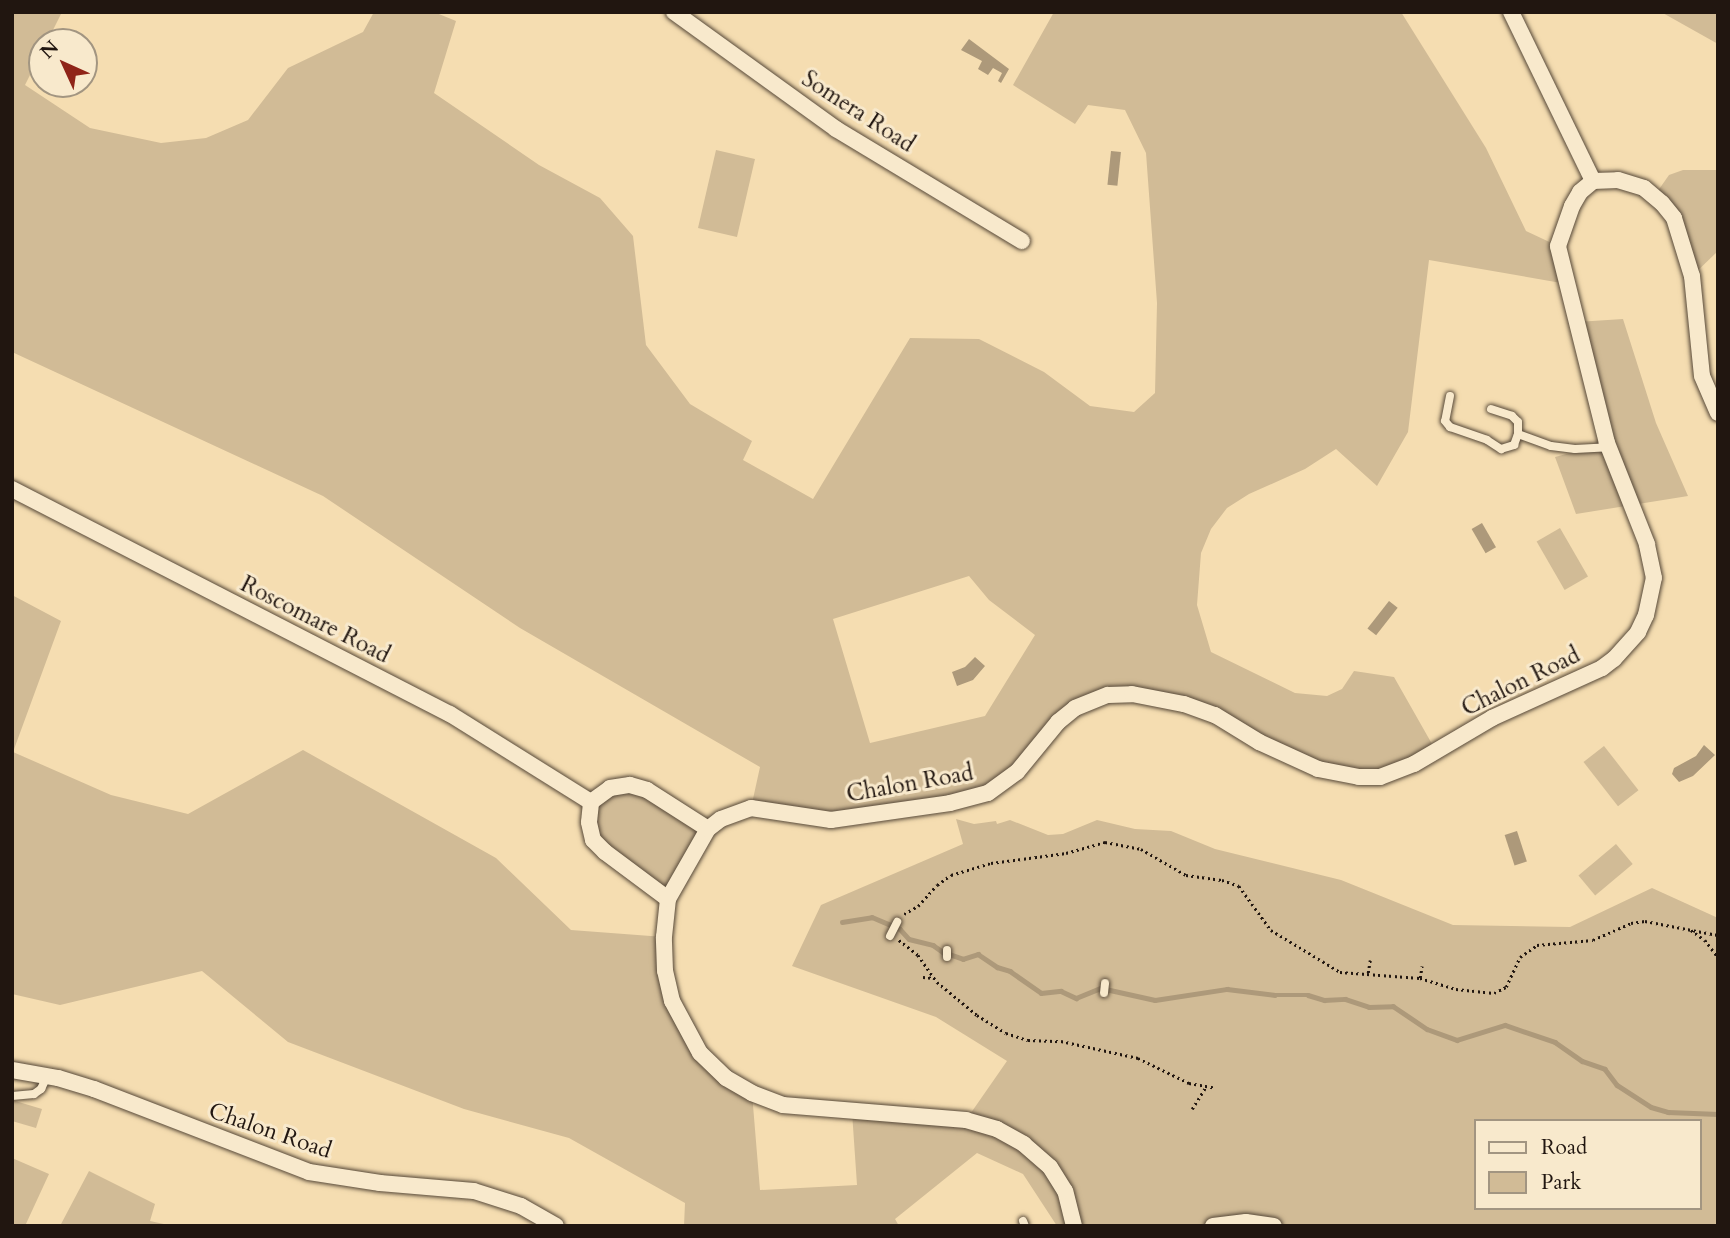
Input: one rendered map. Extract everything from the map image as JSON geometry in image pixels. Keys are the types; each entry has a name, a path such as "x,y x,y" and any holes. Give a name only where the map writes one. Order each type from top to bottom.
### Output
{"street":[{"name":"Somera Road","path":"674,12 836,129 1022,241"},
{"path":"1511,12 1593,181 1618,180 1644,188 1662,202 1674,218 1692,275 1702,376 1718,413"},
{"name":"Chalon Road","path":"708,829 721,819 751,808 831,820 950,803 988,793 1017,772 1066,715 1093,699 1108,695 1132,694 1184,704 1215,715 1297,761 1339,775 1380,777 1398,772 1492,718 1602,667 1627,648 1638,632 1652,596 1654,579 1652,561 1608,447 1558,246 1572,206 1580,192 1593,181"},
{"name":"Roscomare Road","path":"12,489 450,714 591,802"},
{"path":"668,899 605,852 593,839 589,822 591,802 610,788 630,785 647,790 708,829 668,899 665,959 672,1001 700,1053 726,1078 752,1093 783,1104 966,1120 997,1129 1024,1144 1050,1167 1065,1191 1073,1225"},
{"name":"Chalon Road","path":"12,1070 94,1089 309,1172 380,1183 474,1191 521,1206 556,1226"},
{"path":"1213,1226 1246,1222 1274,1226"}],"lane":[{"path":"1450,396 1445,421 1450,427 1487,440 1501,449 1514,445 1518,422 1512,416 1491,409"},
{"path":"1518,434 1551,446 1575,450 1608,447"},
{"path":"891,933 897,922"},
{"path":"12,1096 34,1094 41,1089 47,1076"}],"path":[{"path":"897,922 951,875 990,863 1066,853 1105,842 1141,849 1186,875 1234,884 1277,934 1332,969 1392,978 1420,978 1456,989 1494,993 1506,987 1518,959 1528,948 1537,944 1593,940 1637,922 1718,935"},
{"path":"1689,929 1705,940 1718,957"},
{"path":"891,933 918,955 934,978 977,1015 1006,1033 1028,1040 1061,1041 1146,1060 1189,1083 1216,1088"},
{"path":"1368,973 1370,960"},
{"path":"1420,978 1422,966"},
{"path":"923,978 934,978"},
{"path":"1192,1109 1206,1087"}],"green space":[{"path":"12,12 62,12 54,28 28,28 28,79 25,85 28,87 28,98 45,98 90,128 161,143 206,138 248,120 288,68 363,32 374,12 434,12 456,21 434,93 539,165 600,198 633,236 646,345 690,404 752,441 743,460 813,499 910,338 979,339 1044,372 1090,406 1134,412 1155,393 1157,303 1146,153 1125,110 1088,105 1075,124 1013,85 1054,12 1401,12 1486,148 1526,231 1558,246 1567,284 1429,260 1408,432 1377,486 1336,449 1305,469 1249,494 1227,508 1211,529 1201,553 1197,605 1211,652 1295,693 1327,696 1342,689 1354,671 1394,677 1436,751 1414,764 1339,775 1184,704 1093,699 1003,785 855,817 751,808 760,767 520,628 323,496 12,352","holes":["969,576 989,600 1035,635 985,716 870,743 833,619"]},
{"path":"1661,12 1718,12 1718,44"},
{"path":"716,150 755,159 737,237 698,228"},
{"path":"1683,170 1718,170 1718,251 1692,276 1655,195 1669,175"},
{"path":"1623,319 1656,423 1688,496 1576,514 1555,457 1607,443 1577,322"},
{"path":"1560,528 1588,576 1565,590 1537,542"},
{"path":"12,595 61,621 13,752 111,795 188,814 303,750 496,858 571,930 664,937 686,1031 752,1093 760,1190 857,1185 852,1112 966,1120 1007,1061 936,1017 792,966 821,905 963,844 956,819 974,824 996,821 997,824 1010,820 1048,835 1063,834 1097,820 1135,829 1171,831 1215,849 1341,880 1453,925 1570,927 1652,888 1718,918 1718,1226 1057,1226 1023,1174 977,1153 895,1219 899,1226 684,1226 685,1203 569,1138 464,1109 288,1042 202,971 60,1005 12,994"},
{"path":"1604,746 1638,790 1618,806 1584,762"},
{"path":"630,785 708,829 668,899 593,840 591,802"},
{"path":"1616,844 1633,864 1595,895 1578,875"},
{"path":"12,1100 42,1109 36,1128 12,1121"},
{"path":"12,1158 49,1174 25,1226 12,1226"},
{"path":"89,1171 155,1204 150,1221 173,1226 60,1226"}],"shaded area":[{"path":"969,39 1009,69 1001,83 998,81 1002,73 993,68 988,75 978,69 982,61 961,50"},
{"path":"1111,151 1121,152 1117,186 1107,185"},
{"path":"1482,523 1496,547 1486,553 1472,529"},
{"path":"1389,601 1398,608 1376,635 1367,629"},
{"path":"975,657 985,666 973,680 957,686 952,672 965,667"},
{"path":"1704,745 1715,755 1693,776 1679,782 1672,774 1674,768 1696,756"},
{"path":"1517,831 1527,861 1515,865 1505,835"}],"waterway":[{"path":"842,922 872,917 900,929 909,939 933,945 943,952 963,959 978,954 997,967 1010,971 1041,993 1061,991 1076,998 1101,988 1155,1000 1227,989 1275,995 1308,995 1324,1000 1345,999 1369,1007 1393,1006 1427,1029 1457,1040 1505,1025 1555,1042 1582,1061 1605,1069 1617,1085 1651,1107 1668,1112 1718,1114"}]}
